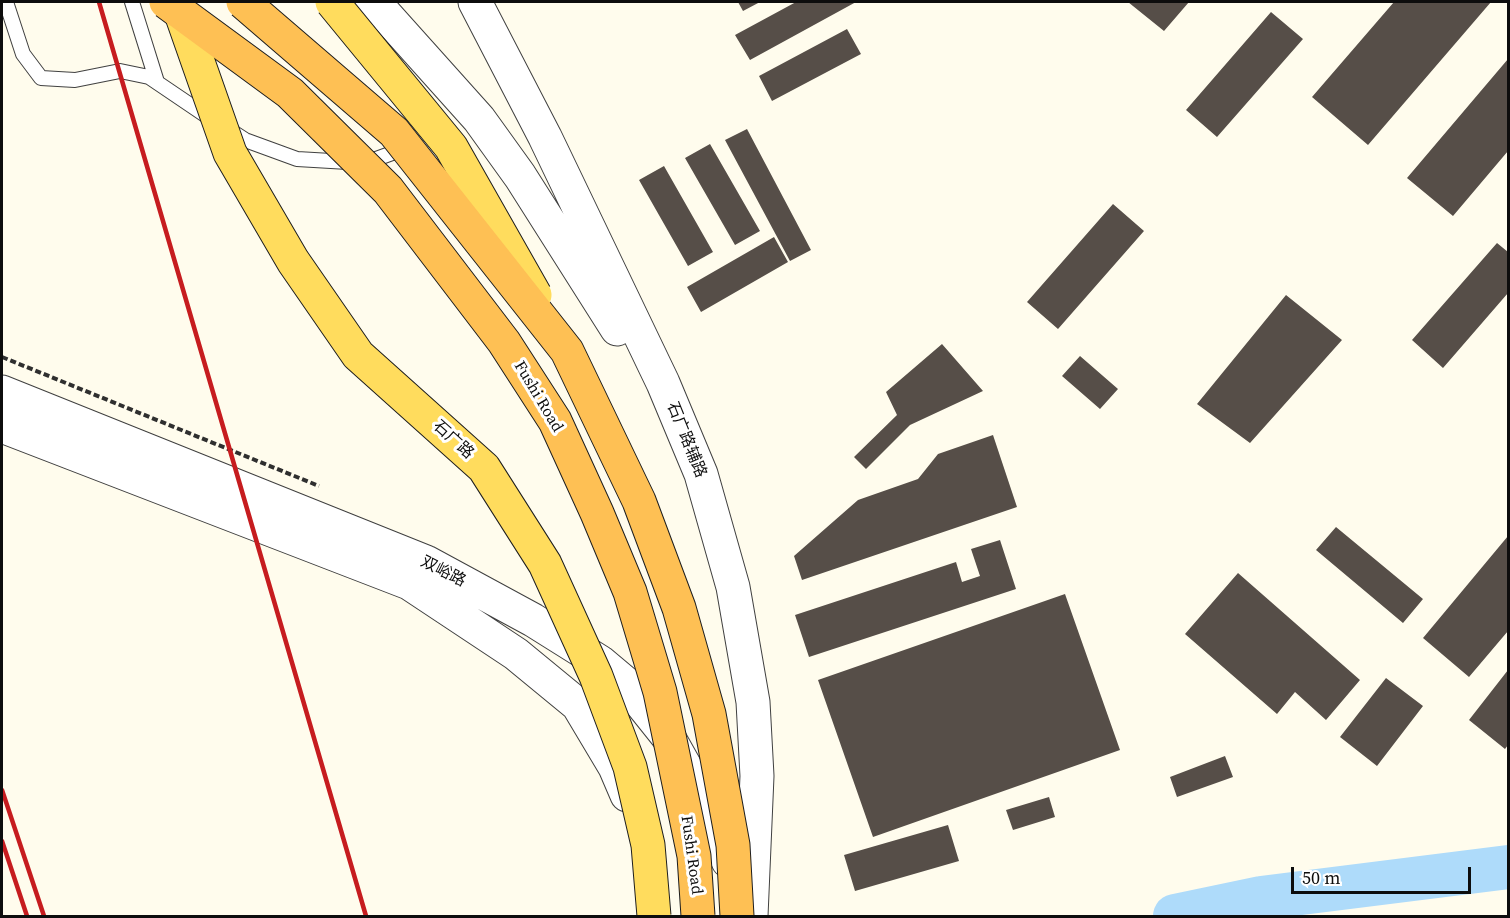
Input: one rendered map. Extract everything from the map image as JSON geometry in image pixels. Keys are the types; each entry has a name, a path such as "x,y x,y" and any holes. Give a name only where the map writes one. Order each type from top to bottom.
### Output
{"highway":[{"name":"Fushi Road","path":"166,2 290,93 388,190 498,332 555,421 630,592 660,693 694,856 698,916"},
{"path":"243,2 394,132 567,351 639,501 679,608 710,714 733,845 738,916"}],"main road":[{"name":"石广路","path":"177,2 230,153 293,261 358,354 484,468 544,564 596,676 630,767 648,845 654,916"},
{"path":"332,2 452,147 567,351"}],"street":[{"name":"石广路辅路","path":"370,2 384,13 458,108 520,176 616,327 666,427 703,516 725,612 738,692 737,717 717,733 669,738"},
{"name":"石广路辅路","path":"475,2 663,382 701,474 734,587 746,649 757,776 751,916"},
{"path":"458,108 494,120 507,113 523,95"},
{"name":"双峪路","path":"2,392 426,562 533,620 600,662 625,683 669,738 705,802 732,872 738,916"},
{"name":"双峪路","path":"2,426 409,583 516,654 578,705 615,767 640,825 661,916"}],"lane":[{"path":"6,2 23,54 41,78 75,80 120,71 149,77 245,140 297,159 348,162 376,159 398,153 458,108"},
{"path":"132,2 157,82"}],"building":[{"path":"738,2 760,2 743,11"},
{"path":"796,2 856,2 750,60 735,35"},
{"path":"1128,2 1189,2 1164,31"},
{"path":"1394,2 1491,2 1368,145 1312,97"},
{"path":"1271,12 1303,39 1217,137 1186,110"},
{"path":"847,29 861,54 772,101 759,76"},
{"path":"1508,59 1508,151 1453,216 1407,178"},
{"path":"747,129 811,250 790,261 725,140"},
{"path":"710,144 760,231 735,245 685,158"},
{"path":"664,166 713,252 688,266 639,180"},
{"path":"1113,204 1144,231 1058,329 1027,302"},
{"path":"774,237 788,262 701,312 687,287"},
{"path":"1497,243 1508,252 1508,293 1443,368 1412,340"},
{"path":"1286,295 1342,340 1250,443 1197,404"},
{"path":"942,344 983,391 910,425 866,469 854,457 897,415 886,392"},
{"path":"1080,356 1118,389 1100,409 1062,376"},
{"path":"993,435 1017,507 802,580 794,556 858,500 918,479 938,454"},
{"path":"1336,527 1423,599 1403,623 1316,550"},
{"path":"1508,536 1508,631 1469,677 1423,638"},
{"path":"1000,540 1016,589 809,657 795,615 956,562 962,582 980,576 971,549"},
{"path":"1238,573 1360,680 1326,720 1295,692 1277,714 1185,634"},
{"path":"1065,594 1120,750 873,837 818,680"},
{"path":"1508,670 1508,745 1505,749 1469,720"},
{"path":"1386,678 1423,706 1377,766 1340,737"},
{"path":"1225,756 1233,777 1177,797 1170,777"},
{"path":"1049,797 1055,817 1013,830 1006,810"},
{"path":"948,825 959,861 855,891 844,855"}],"waterway":[{"path":"1175,916 1261,898 1508,867"}],"railway":[{"path":"99,2 366,916"},
{"path":"2,790 44,916"},
{"path":"2,841 27,916"}]}
